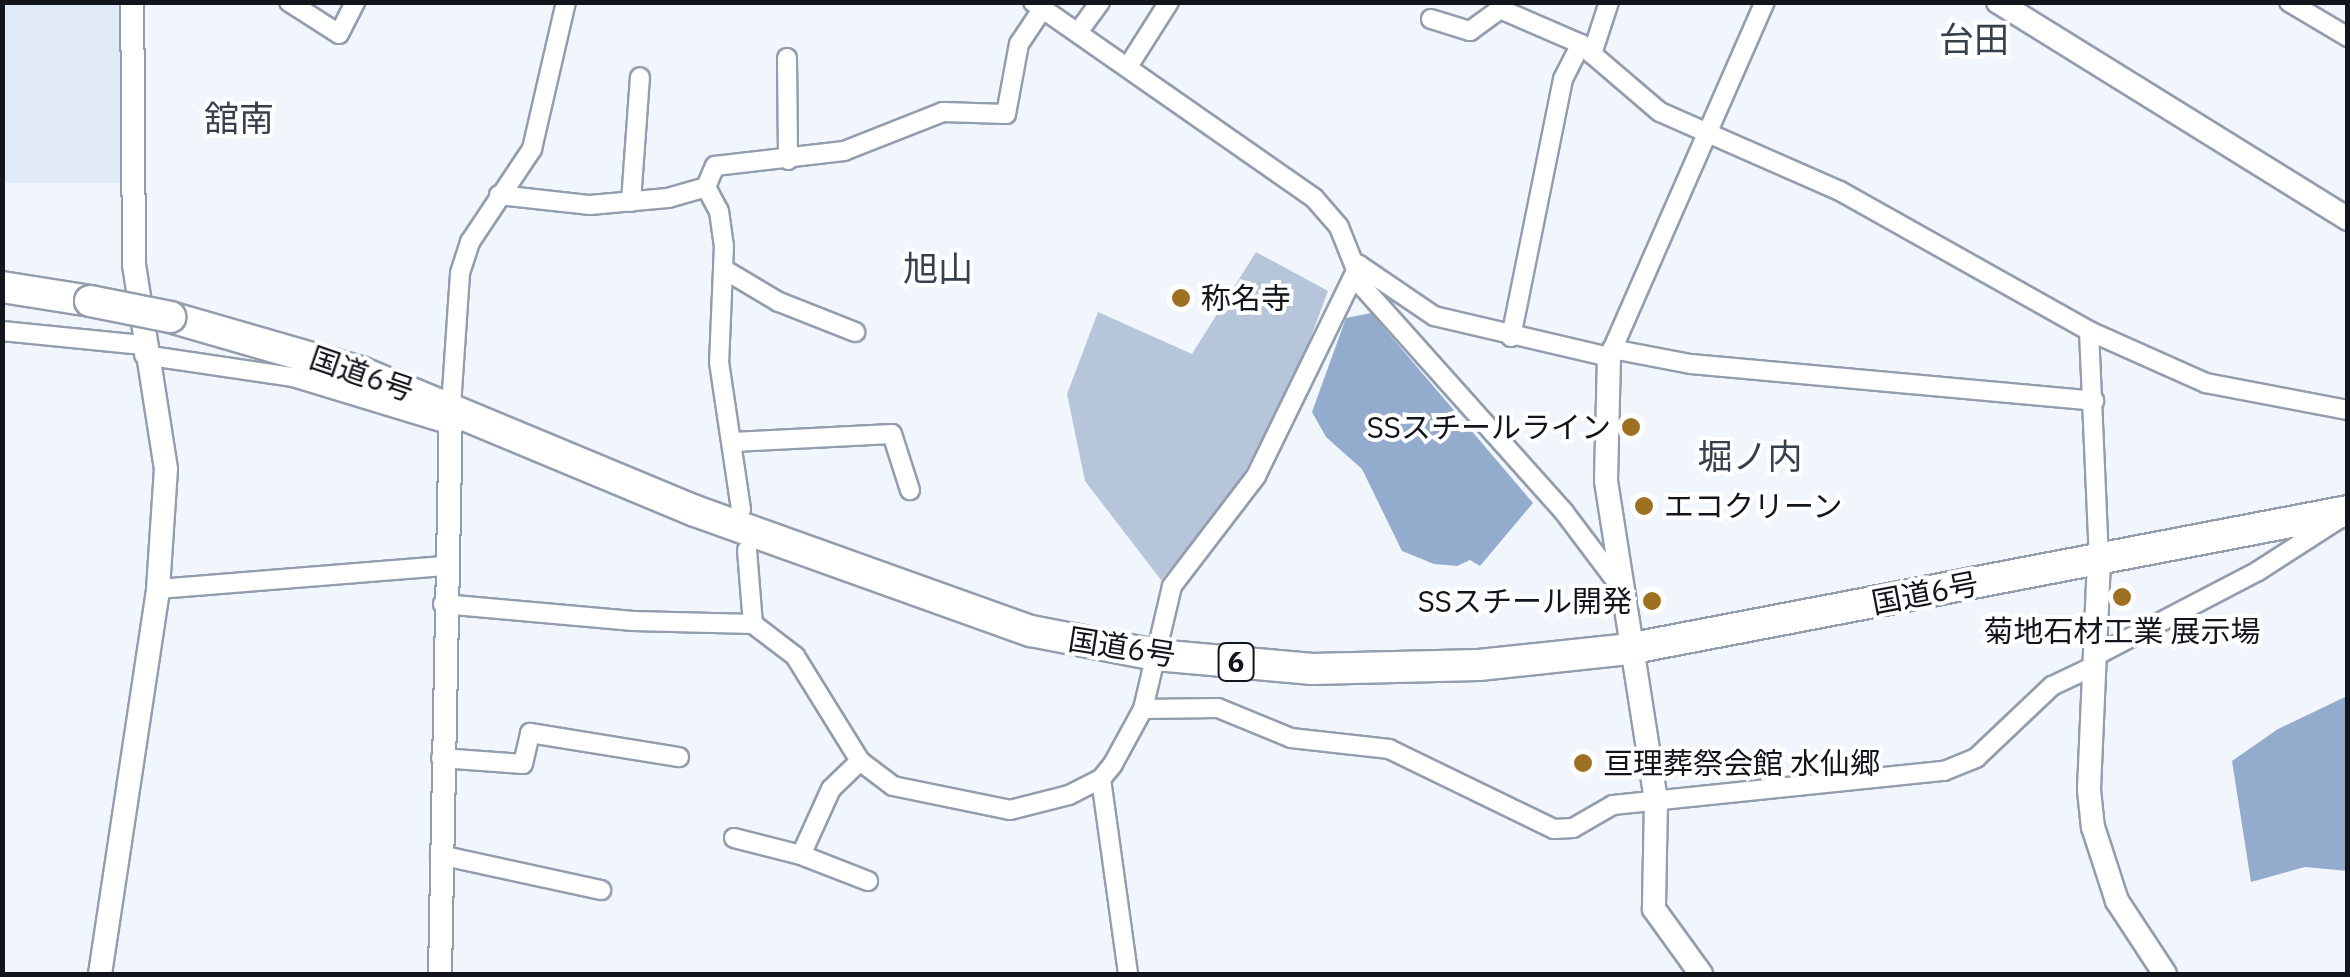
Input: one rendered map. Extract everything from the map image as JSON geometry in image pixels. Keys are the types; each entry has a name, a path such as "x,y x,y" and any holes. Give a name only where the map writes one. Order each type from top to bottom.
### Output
{"highway":[{"name":"国道6号","path":"2,286 170,316 361,372 451,416 855,572 1030,631 1156,655 1312,670 1479,665 1628,649 2348,512"}],"street":[{"path":"100,974 158,588 166,469 143,350 134,264 132,2"},
{"path":"289,2 339,34 355,2"},
{"path":"440,974 444,566 460,273 499,194 532,149 566,2"},
{"path":"1079,32 1100,2"},
{"path":"1129,65 1169,2"},
{"path":"1511,337 1552,121 1609,2"},
{"path":"1702,974 1654,909 1656,800 1628,649 1602,428 1610,354 1765,2"},
{"path":"1998,2 2348,218"},
{"path":"2289,2 2348,37"},
{"path":"706,187 715,166 844,151 942,112 1006,114 1019,44 1038,5 1314,198 1359,265 1434,316 1511,337 1610,354 2094,401"},
{"path":"1431,19 1470,31 1500,9 1586,49 1660,112 1840,192 2089,331 2206,383 2348,410"},
{"path":"787,58 788,160"},
{"path":"631,202 640,77"},
{"path":"499,194 590,205 631,202 706,187"},
{"path":"706,187 719,212 725,270 719,362 741,510"},
{"path":"1359,265 1363,287 1564,512 1622,589"},
{"path":"1128,974 1101,779 1143,709 1172,586 1256,476 1359,265"},
{"path":"725,270 779,302 855,332"},
{"path":"2,330 293,377 451,416"},
{"path":"2089,331 2099,560 2093,827 2117,901 2165,974"},
{"path":"733,442 892,434 910,490"},
{"path":"1143,709 1218,708 1291,738 1389,750 1554,829 1574,828 1613,805 1944,771 1976,758 2052,686 2258,571 2348,512"},
{"path":"747,550 753,624"},
{"path":"158,588 444,566"},
{"path":"443,604 753,624 795,656 860,760 892,786 1010,810 1101,779"},
{"path":"441,758 523,764 530,734 679,757"},
{"path":"800,855 830,789 860,760"},
{"path":"734,838 800,855 868,881"},
{"path":"440,855 601,890"}],"shaded area":[{"path":"2,3 121,3 121,183 2,183"},
{"path":"1256,252 1328,291 1297,374 1235,490 1161,580 1085,481 1067,394 1098,312 1192,354"}],"water":[{"path":"1371,313 1533,503 1480,566 1470,560 1457,566 1434,564 1402,551 1362,469 1326,437 1312,412 1346,318"},
{"path":"2347,696 2347,871 2305,867 2251,882 2232,761 2278,729"}],"place":[{"name":"称名寺","path":"1181,298"},
{"name":"SSスチールライン","path":"1631,427"},
{"name":"エコクリーン","path":"1644,506"},
{"name":"菊地石材工業 展示場","path":"2122,597"},
{"name":"SSスチール開発","path":"1652,601"},
{"name":"亘理葬祭会館 水仙郷","path":"1583,763"}],"district":[{"name":"台田","path":"1974,39"},
{"name":"舘南","path":"239,118"},
{"name":"旭山","path":"938,268"},
{"name":"堀ノ内","path":"1750,456"}]}
